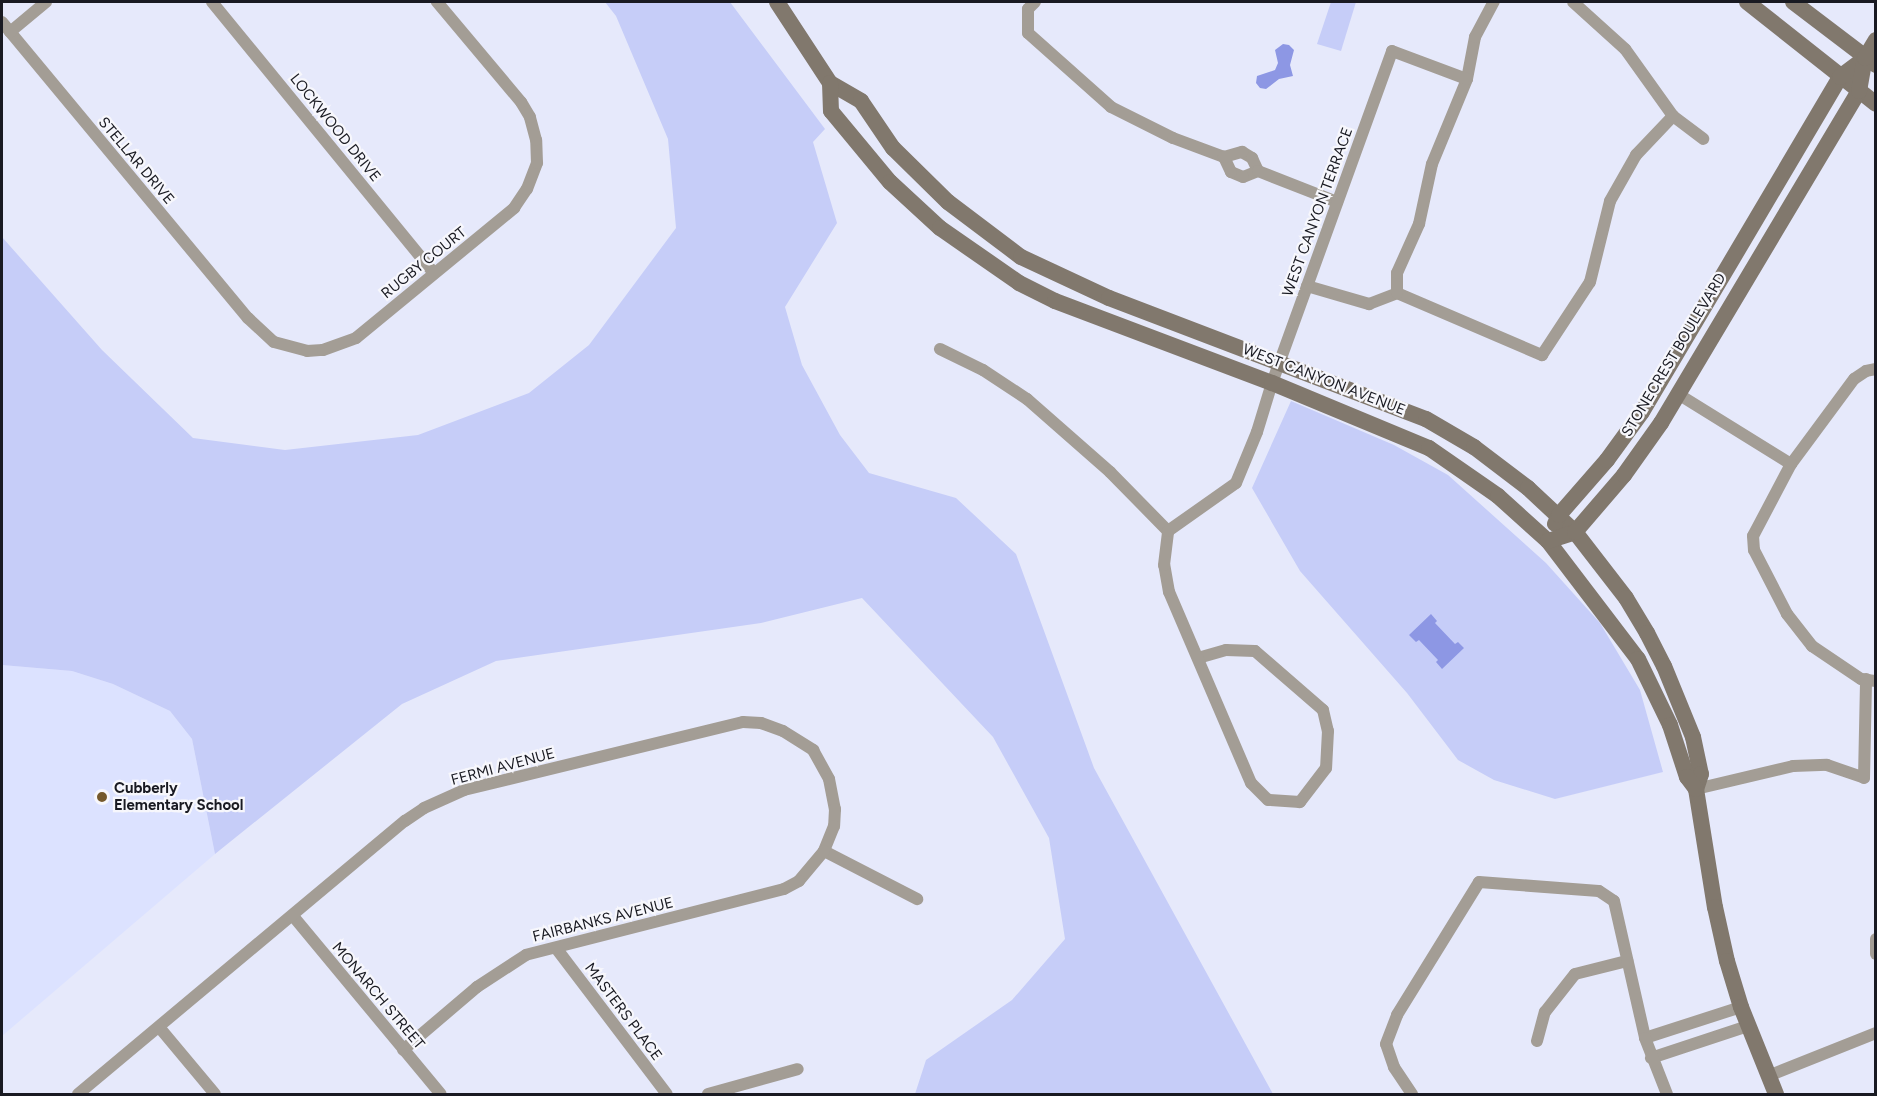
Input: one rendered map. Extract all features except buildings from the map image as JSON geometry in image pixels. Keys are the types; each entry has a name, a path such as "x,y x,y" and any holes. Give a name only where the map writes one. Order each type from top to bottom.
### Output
{"street":[{"path":"6,27 46,2"},
{"name":"LOCKWOOD DRIVE","path":"212,2 434,273"},
{"name":"RUGBY COURT","path":"248,318 274,342 307,351 323,350 356,338 514,208 528,189 537,163 536,140 530,117 521,102 437,2"},
{"name":"WEST CANYON AVENUE","path":"777,2 830,82 861,101 893,148 948,202 1021,257 1109,298 1280,361 1426,419 1474,447 1558,515 1575,532 1626,598 1664,666 1693,737 1701,774 1696,789 1715,907 1741,1007 1776,1095"},
{"path":"1035,2 1028,9 1028,33 1111,107 1173,138 1224,157 1245,153 1252,158 1258,171"},
{"path":"1397,293 1397,273 1419,224 1432,164 1467,79 1475,37 1494,2"},
{"path":"1574,2 1625,49 1674,116 1702,140"},
{"path":"1748,2 1875,104"},
{"path":"1793,2 1870,61"},
{"name":"STELLAR DRIVE","path":"6,27 248,318"},
{"name":"STONECREST BOULEVARD","path":"1575,532 1643,450 1678,394 1858,91 1870,61 1875,40"},
{"name":"WEST CANYON TERRACE","path":"1168,531 1236,483 1257,432 1272,383 1392,51 1467,79"},
{"name":"STONECREST BOULEVARD","path":"1548,542 1558,515 1606,460 1642,412 1840,77 1870,61"},
{"name":"WEST CANYON AVENUE","path":"830,82 831,111 890,182 940,228 1019,283 1055,300 1272,383 1430,448 1498,496 1548,542 1638,659 1670,725 1687,777 1696,789"},
{"path":"1307,286 1369,303 1397,293 1542,355 1590,282 1610,201 1636,155 1674,116"},
{"path":"1224,157 1234,175 1243,177 1258,171 1337,202"},
{"path":"940,349 983,370 1027,399 1110,472 1168,531 1164,564 1169,592 1251,783 1268,800 1300,802 1326,768 1328,731 1323,710 1255,651 1226,650 1198,658"},
{"path":"1696,789 1793,766 1827,765 1864,778 1871,680 1812,646 1787,614 1754,550 1752,536 1791,464 1854,379 1866,371 1875,369"},
{"name":"STONECREST BOULEVARD","path":"1678,394 1791,464"},
{"path":"1548,542 1575,532"},
{"name":"FERMI AVENUE","path":"78,1095 405,821 424,808 464,790 743,722 761,723 783,730 813,750 829,779 836,808 834,825 824,851"},
{"path":"824,851 917,899"},
{"name":"FAIRBANKS AVENUE","path":"403,1050 477,987 526,955 784,889 799,881 824,851"},
{"path":"1412,1095 1394,1066 1386,1044 1397,1015 1479,882 1599,891 1614,901 1645,1038 1667,1095"},
{"name":"MONARCH STREET","path":"293,916 441,1095"},
{"path":"1875,939 1875,954"},
{"name":"MASTERS PLACE","path":"556,948 667,1095"},
{"path":"1537,1041 1545,1012 1575,975 1627,961"},
{"path":"1645,1038 1741,1007"},
{"path":"1651,1058 1748,1026"},
{"path":"159,1027 215,1095"},
{"path":"1768,1076 1875,1032"},
{"path":"708,1095 798,1069"}],"shaded area":[{"path":"605,2 730,2 825,129 813,142 837,223 785,307 802,365 840,435 869,473 956,498 1016,554 1094,768 1273,1094 915,1094 926,1060 1012,1000 1065,939 1049,838 993,737 862,598 761,623 496,661 402,704 215,854 192,739 170,711 113,684 72,671 2,665 2,237 102,350 193,438 285,450 418,435 529,393 589,345 676,228 668,139 616,16"},
{"path":"1331,2 1356,2 1341,51 1317,44"},
{"path":"1291,401 1394,445 1448,475 1546,563 1600,623 1640,690 1663,772 1555,799 1494,780 1458,760 1407,693 1300,571 1252,488"},
{"name":"Cubberly Elementary School","path":"2,665 72,671 113,684 170,711 192,739 215,854 2,1036"}],"water":[{"path":"1283,44 1289,45 1294,50 1290,65 1293,76 1279,79 1266,89 1260,88 1256,83 1257,76 1275,70 1278,63 1275,50"},
{"path":"1431,614 1437,621 1435,623 1455,644 1458,642 1464,648 1442,669 1436,662 1438,660 1419,640 1416,642 1409,635"}],"place":[{"name":"Cubberly Elementary School","path":"102,797"}]}
